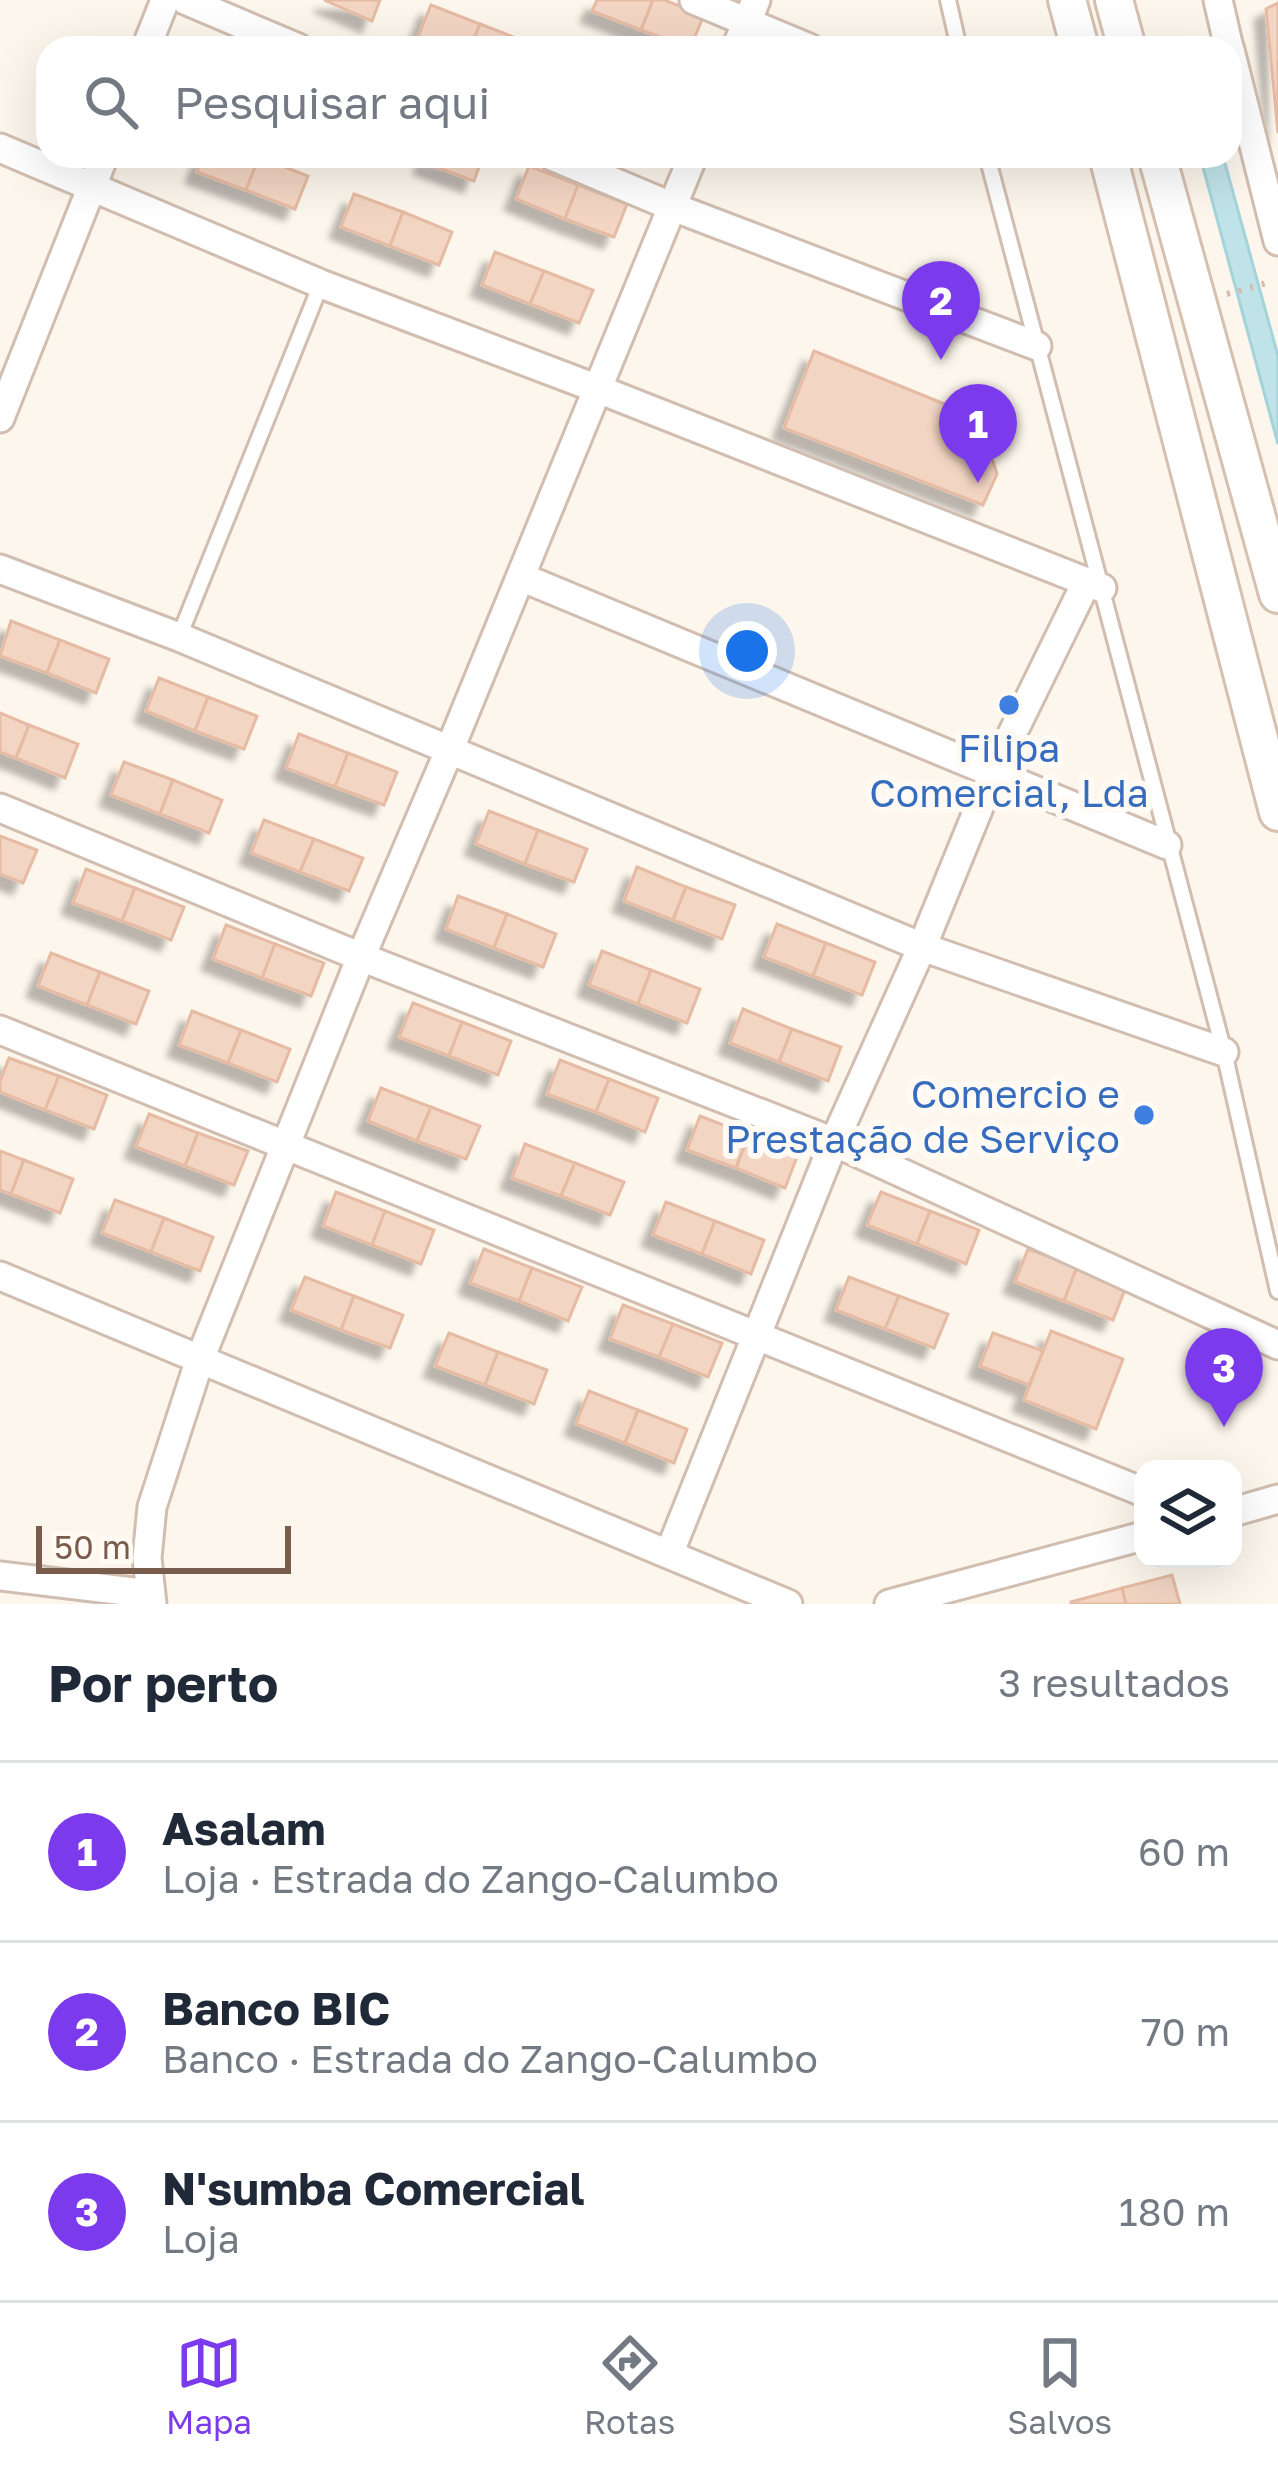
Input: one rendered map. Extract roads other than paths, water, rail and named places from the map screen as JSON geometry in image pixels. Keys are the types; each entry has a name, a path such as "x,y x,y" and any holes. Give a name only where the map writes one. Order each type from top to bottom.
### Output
{"main road":[{"path":"1067,0 1077,36"},
{"path":"1114,0 1124,36"},
{"path":"1111,168 1278,812"},
{"path":"1159,168 1278,594"}],"street":[{"path":"151,36 165,0"},
{"path":"185,0 270,36"},
{"path":"694,0 779,36"},
{"path":"1220,1 1227,36"},
{"path":"1242,97 1278,242"},
{"path":"0,148 36,163"},
{"path":"48,168 321,284 1094,586 993,773 922,947 834,1142 669,1554"},
{"path":"0,418 9,370 99,168"},
{"path":"580,168 1037,346"},
{"path":"0,1576 151,1599 147,1558 152,1507 200,1359 688,168"},
{"path":"0,568 179,637 922,947 1224,1052"},
{"path":"521,577 1167,845"},
{"path":"0,808 361,957 834,1142 1278,1345"},
{"path":"0,1030 1134,1488"},
{"path":"0,1276 788,1604"},
{"path":"1242,1509 1278,1499"},
{"path":"889,1604 1134,1538"}],"lane":[{"path":"947,0 956,36"},
{"path":"990,168 1094,586 1224,1052 1278,1291"},
{"path":"179,637 321,284"}],"water":[{"path":"1203,168 1226,168 1278,356 1278,444"}],"place":[{"name":"Banco BIC","path":"941,360"},
{"name":"Asalam","path":"978,483"},
{"name":"Filipa Comercial, Lda","path":"1009,705"},
{"name":"Comercio e Prestação de Serviço","path":"1144,1115"},
{"name":"N'sumba Comercial","path":"1224,1427"}]}
